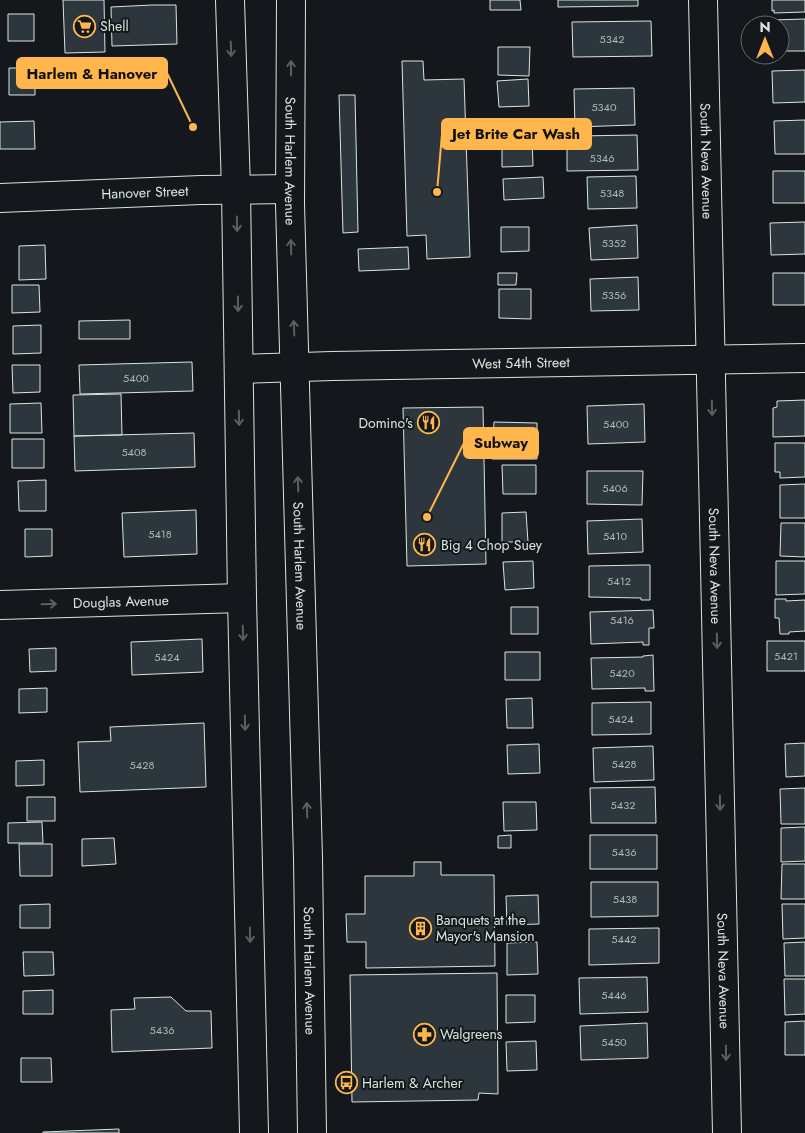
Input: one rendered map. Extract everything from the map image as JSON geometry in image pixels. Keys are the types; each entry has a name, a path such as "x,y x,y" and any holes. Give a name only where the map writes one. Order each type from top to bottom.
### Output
{"main road":[{"path":"230,0 236,189 242,598 254,1133"},
{"name":"South Harlem Avenue","path":"291,0 290,190 308,858 312,1133"},
{"name":"South Neva Avenue","path":"703,0 727,1133"},
{"name":"Hanover Street","path":"0,198 236,189 290,190"},
{"name":"West 54th Street","path":"239,369 805,358"},
{"name":"Douglas Avenue","path":"0,605 242,598"}],"building":[{"name":"Shell","path":"63,0 104,0 105,52 65,53"},
{"path":"490,0 520,0 521,10 490,10"},
{"path":"558,0 638,0 638,6 558,7"},
{"path":"772,0 805,0 805,12 774,13 774,10 772,11"},
{"name":"Shell","path":"176,5 177,44 112,46 111,7"},
{"path":"8,14 34,14 34,41 8,41"},
{"path":"790,19 805,19 805,51 790,51"},
{"path":"651,21 652,56 573,57 572,22"},
{"path":"498,47 530,47 529,76 498,75"},
{"path":"402,61 423,61 424,80 464,79 470,257 427,259 426,235 407,236"},
{"path":"9,68 35,68 35,95 9,95"},
{"path":"805,70 805,102 773,103 772,71"},
{"path":"528,79 529,106 499,107 497,81"},
{"path":"634,88 635,125 575,127 574,89"},
{"path":"339,95 355,95 358,232 343,233"},
{"path":"805,120 805,154 775,154 774,121"},
{"path":"34,121 35,149 0,149 0,122"},
{"path":"637,135 638,170 567,171 567,145 576,144 576,136"},
{"path":"532,136 533,166 502,167 502,137"},
{"path":"773,171 805,171 805,203 773,203"},
{"path":"636,176 637,208 588,209 587,177"},
{"path":"543,177 544,198 504,200 503,179"},
{"path":"805,222 805,254 771,255 770,223"},
{"path":"637,225 638,258 591,260 589,228"},
{"path":"501,227 529,227 529,251 501,252"},
{"path":"45,245 46,279 19,280 19,246"},
{"path":"408,247 409,269 359,271 358,249"},
{"path":"498,273 517,273 516,285 498,285"},
{"path":"773,273 805,273 805,305 773,305"},
{"path":"638,277 639,310 591,311 590,279"},
{"path":"12,285 39,285 40,312 12,313"},
{"path":"499,289 531,289 531,319 499,318"},
{"path":"130,320 130,339 79,339 79,321"},
{"path":"41,325 41,353 13,354 13,326"},
{"path":"192,362 193,391 80,394 79,365"},
{"path":"12,365 40,365 40,392 13,393"},
{"path":"121,394 122,435 74,436 73,395"},
{"path":"805,400 805,436 773,437 773,408 777,407 777,401"},
{"path":"41,403 42,433 10,433 10,404"},
{"path":"644,404 645,442 588,444 587,406"},
{"path":"483,407 486,564 407,566 403,408"},
{"path":"494,422 537,423 537,459 492,459"},
{"path":"194,433 195,467 75,471 74,436"},
{"path":"12,439 44,439 44,468 12,468"},
{"path":"775,443 805,443 805,477 780,478 780,472 775,472"},
{"path":"502,465 536,465 536,494 503,494"},
{"path":"587,471 643,471 642,505 587,504"},
{"path":"46,480 46,511 19,511 18,481"},
{"path":"805,484 805,518 780,518 780,485"},
{"path":"196,510 197,554 124,557 122,513"},
{"path":"526,512 528,542 502,542 502,513"},
{"path":"642,519 643,552 588,554 587,521"},
{"path":"781,523 805,523 805,557 780,556"},
{"path":"25,529 52,529 52,556 25,557"},
{"path":"533,561 534,588 505,590 503,562"},
{"path":"776,561 805,561 805,594 776,595"},
{"path":"650,565 650,600 641,600 641,598 589,597 589,566"},
{"path":"775,599 786,599 786,601 805,600 805,631 780,634 779,618 775,618"},
{"path":"511,607 538,607 538,634 511,634"},
{"path":"653,610 654,628 649,628 649,645 643,645 643,642 591,644 590,612"},
{"path":"202,639 203,672 132,675 131,642"},
{"path":"767,641 805,641 805,671 767,671"},
{"path":"56,648 56,671 30,672 29,649"},
{"path":"505,652 540,652 540,680 505,680"},
{"path":"653,655 654,691 645,691 645,688 592,689 591,658 643,657"},
{"path":"47,688 47,712 19,713 19,689"},
{"path":"532,698 533,728 507,728 506,699"},
{"path":"651,702 651,734 592,735 592,703"},
{"path":"204,723 206,787 80,792 78,742 111,741 110,727"},
{"path":"805,743 805,776 786,777 785,744"},
{"path":"539,744 540,773 508,774 507,745"},
{"path":"653,746 654,780 594,782 593,748"},
{"path":"44,760 44,785 16,786 16,761"},
{"path":"655,787 656,823 591,823 590,788"},
{"path":"805,788 805,824 781,824 780,789"},
{"path":"27,797 55,797 55,821 27,821"},
{"path":"503,802 536,802 537,830 504,831"},
{"path":"42,822 43,843 8,843 8,823"},
{"path":"805,827 805,861 781,862 781,828"},
{"path":"511,835 511,848 498,848 498,836"},
{"path":"590,835 657,835 657,869 590,869"},
{"path":"114,838 116,864 82,866 82,839"},
{"path":"19,844 52,844 52,876 20,876"},
{"name":"Banquets at the Mayor's Mansion","path":"414,862 441,862 441,875 494,875 495,966 366,968 366,942 347,942 346,914 365,914 365,876 414,876"},
{"path":"782,864 805,864 805,899 781,899"},
{"path":"591,882 658,882 658,916 591,917"},
{"path":"538,895 539,924 507,925 506,896"},
{"path":"50,904 50,928 20,928 20,905"},
{"path":"782,904 805,904 805,938 783,939"},
{"path":"659,928 659,963 589,965 589,929"},
{"path":"537,942 538,974 507,975 507,943"},
{"path":"805,942 805,976 785,976 784,943"},
{"path":"23,952 53,952 54,975 24,976"},
{"name":"Walgreens","path":"497,973 498,1094 479,1093 478,1100 352,1102 350,975"},
{"path":"647,977 648,1012 580,1014 579,978"},
{"path":"784,979 805,979 805,1014 785,1015"},
{"path":"53,990 53,1014 23,1014 23,991"},
{"path":"506,995 535,995 535,1022 506,1023"},
{"path":"171,997 186,1011 211,1011 212,1048 112,1052 111,1010 135,1009 134,998"},
{"path":"805,1021 805,1055 785,1055 785,1022"},
{"path":"647,1023 648,1058 581,1060 580,1026"},
{"path":"536,1041 537,1070 507,1071 506,1042"},
{"path":"21,1058 51,1058 52,1082 21,1082"},
{"path":"119,1129 119,1133 43,1133 43,1132"}],"place":[{"name":"Shell","path":"84,26"},
{"name":"Harlem & Hanover","path":"193,127"},
{"name":"Jet Brite Car Wash","path":"437,192"},
{"name":"Domino's","path":"429,423"},
{"name":"Subway","path":"427,517"},
{"name":"Big 4 Chop Suey","path":"425,545"},
{"name":"Banquets at the Mayor's Mansion","path":"420,928"},
{"name":"Walgreens","path":"424,1034"},
{"name":"Harlem & Archer","path":"346,1083"}]}
